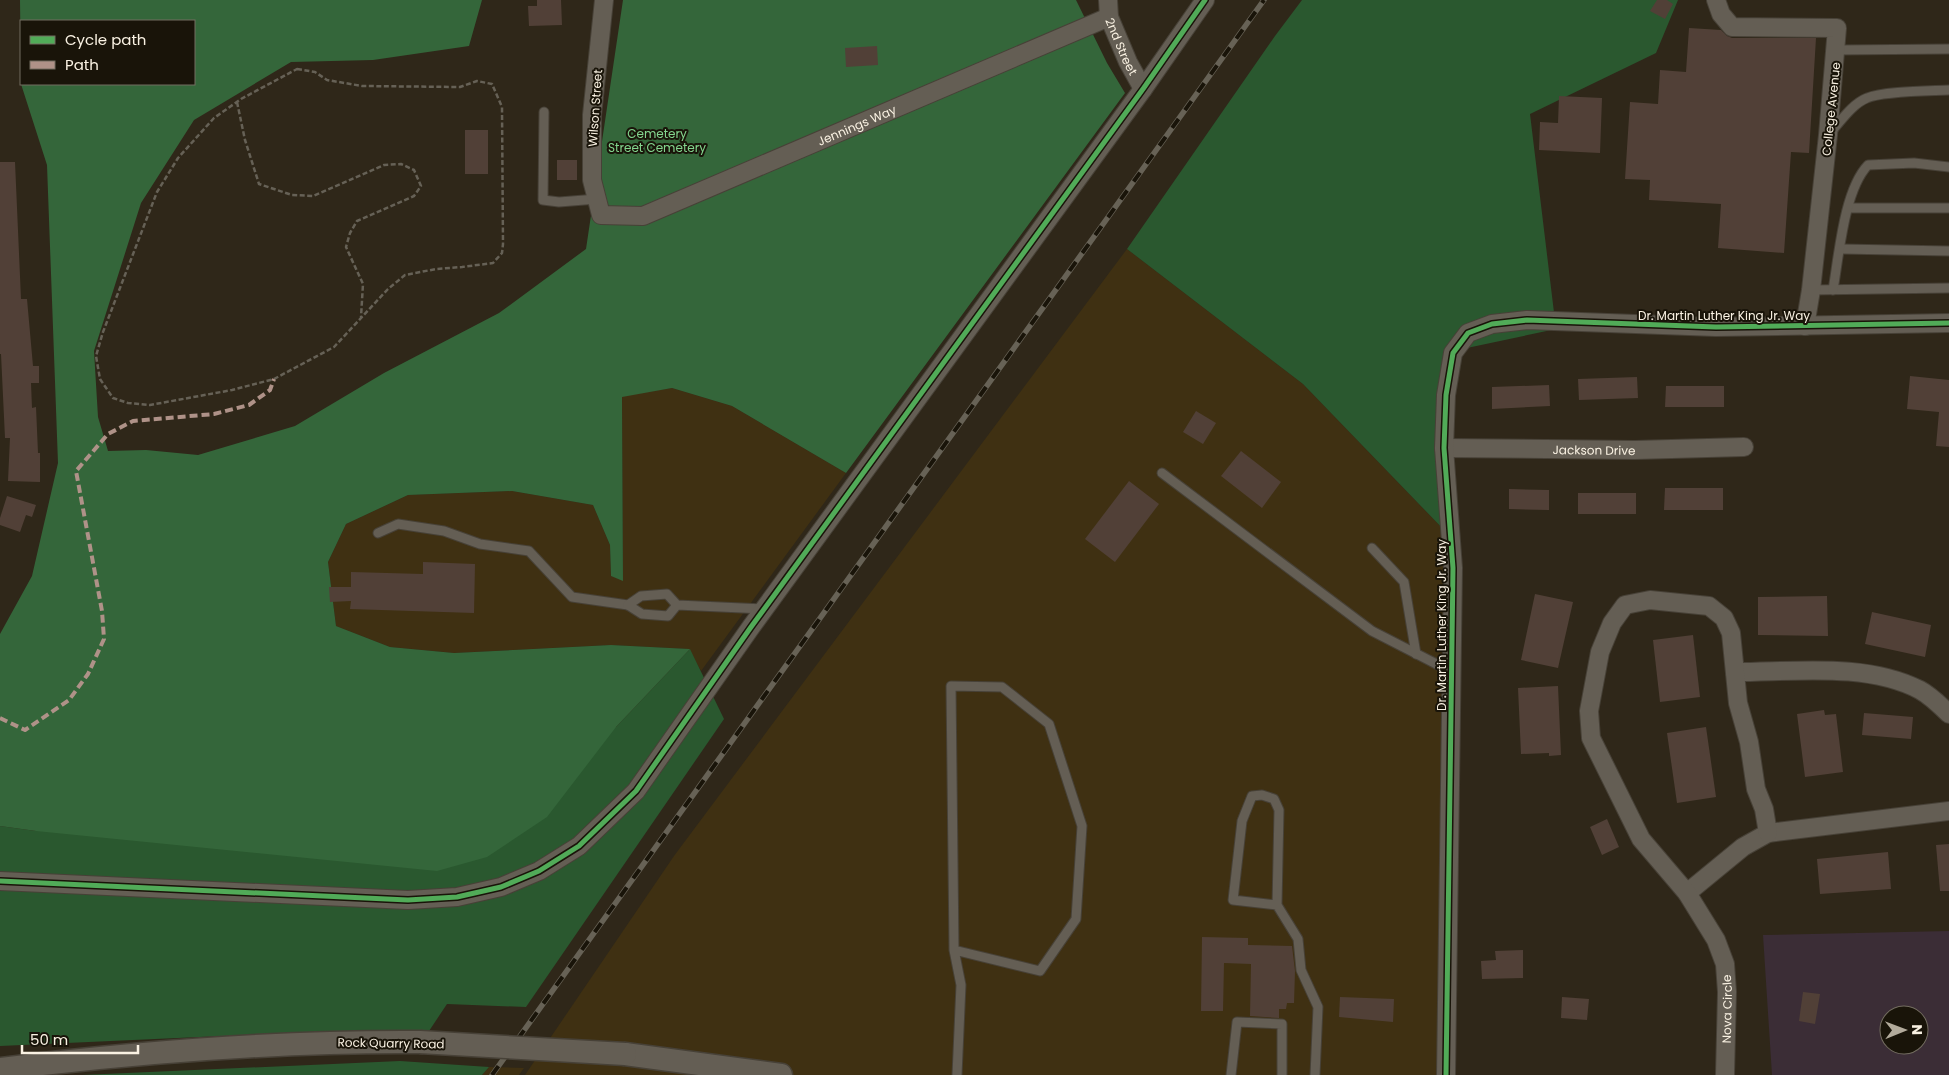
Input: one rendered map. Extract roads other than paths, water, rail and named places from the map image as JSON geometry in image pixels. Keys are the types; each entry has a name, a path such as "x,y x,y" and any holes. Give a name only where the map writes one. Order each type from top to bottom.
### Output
{"street":[{"name":"Wilson Street","path":"599,207 592,180 592,115 604,0"},
{"path":"0,881 408,900 458,896 501,887 539,870 579,846 636,791 764,609 1143,89 1205,0"},
{"name":"College Avenue","path":"1716,0 1721,14 1732,27 1837,28 1828,135 1811,290 1805,326"},
{"name":"Jennings Way","path":"599,207 643,216 1109,9"},
{"name":"2nd Street","path":"1109,9 1128,62 1143,89"},
{"name":"Dr. Martin Luther King Jr. Way","path":"1446,1075 1453,568 1444,448 1446,395 1453,353 1468,333 1492,324 1527,320 1716,327 1949,322"},
{"name":"Jackson Drive","path":"1444,448 1635,450 1744,448"},
{"name":"Nova Circle","path":"1725,1075 1727,992 1725,964 1716,940 1687,893 1641,839 1591,738 1589,711 1600,652 1612,623 1625,605 1650,600 1709,606 1724,618 1731,633 1735,672"},
{"path":"1768,833 1764,809 1756,789 1748,742 1738,703 1735,672 1852,671 1891,680 1920,690 1937,702 1949,714"},
{"path":"1687,893 1743,847 1768,833 1949,811"},
{"name":"Rock Quarry Road","path":"0,1069 98,1057 248,1046 349,1042 420,1042 625,1054 781,1075"}],"lane":[{"path":"1836,50 1949,49"},
{"path":"1828,135 1856,104 1867,97 1949,90"},
{"path":"544,112 543,200 599,207"},
{"path":"1833,290 1848,208 1854,187 1868,164 1914,163 1949,166"},
{"path":"1848,208 1949,208"},
{"path":"1840,249 1949,250"},
{"path":"1811,290 1949,288"},
{"path":"1162,473 1372,631 1452,672"},
{"path":"378,533 398,524 444,531 480,544 529,551 572,597 628,605 642,614 668,616 677,606"},
{"path":"1372,548 1404,582 1416,654"},
{"path":"628,605 641,596 666,594 677,606 764,609"},
{"path":"954,950 1040,972 1076,919 1082,826 1049,724 1002,687 952,686 954,950 961,985 957,1075"},
{"path":"1277,905 1233,900 1242,821 1252,796 1262,795 1274,799 1279,810 1277,905 1298,938 1301,970 1318,1007 1314,1075"},
{"path":"1231,1075 1237,1022 1282,1024 1282,1075"}],"railway":[{"path":"492,1075 1264,0"}],"park label":[{"name":"Cemetery Street Cemetery","path":"657,140"}]}
